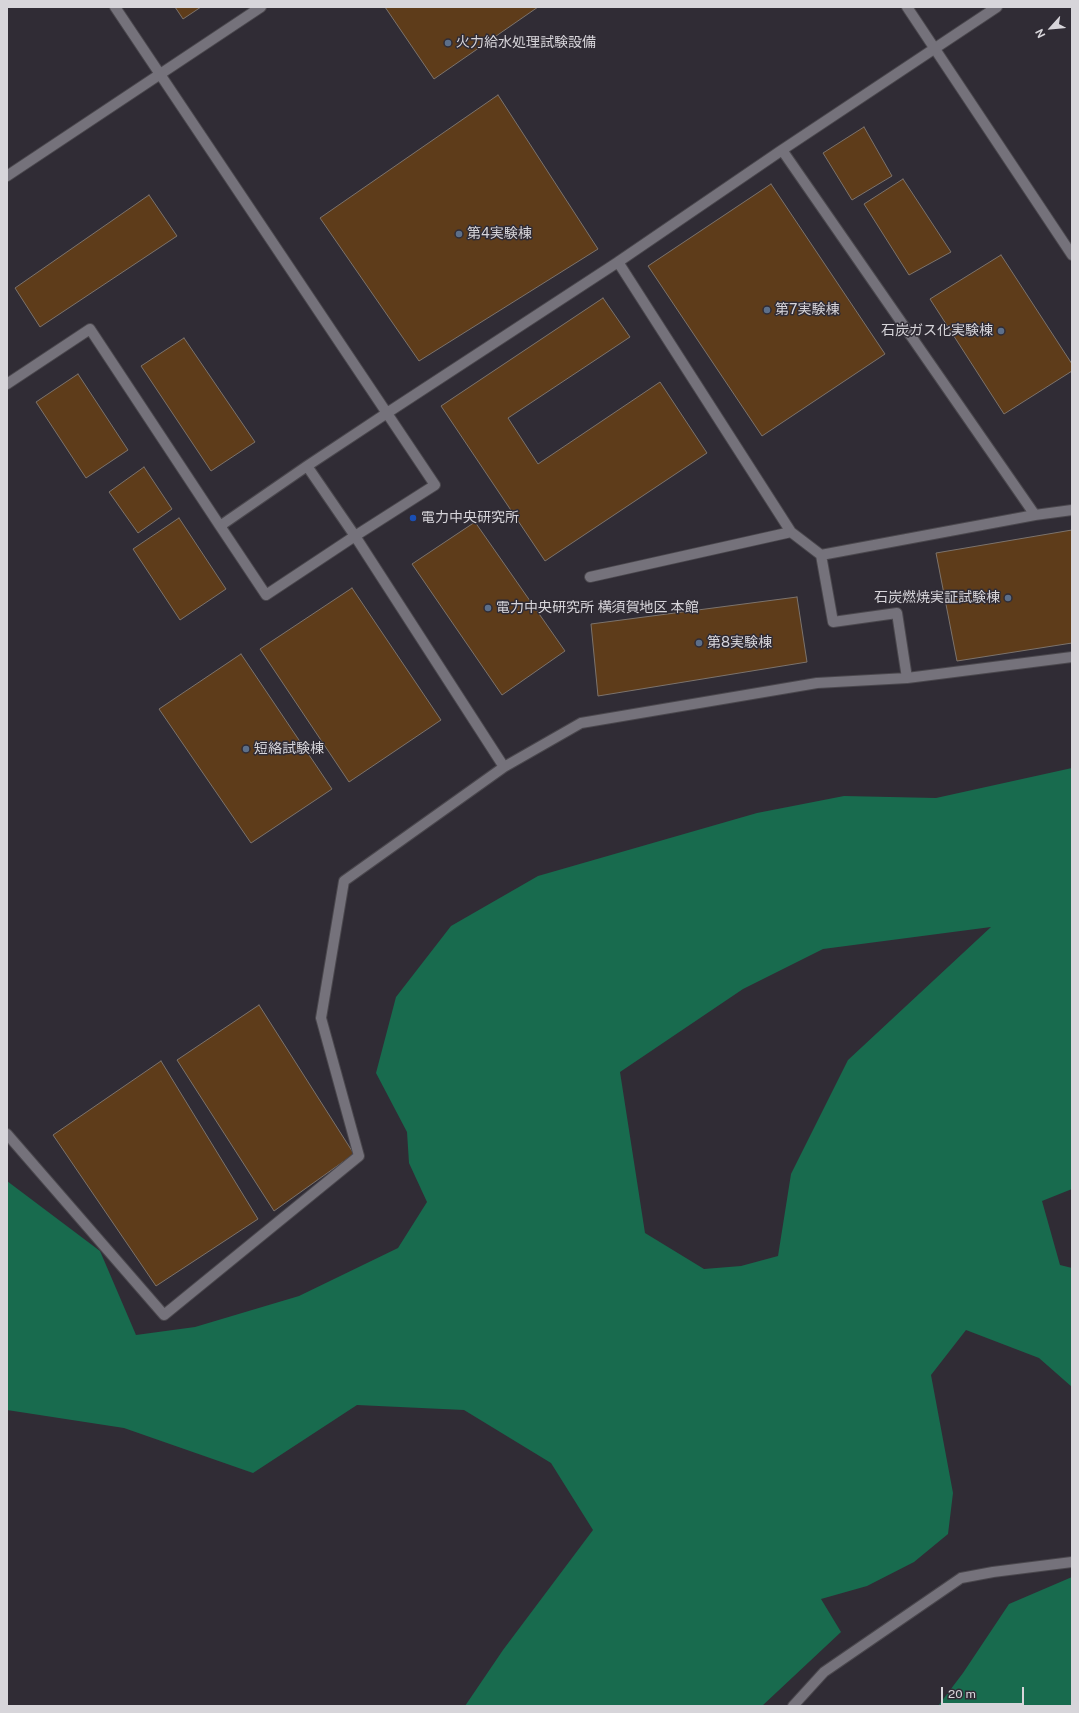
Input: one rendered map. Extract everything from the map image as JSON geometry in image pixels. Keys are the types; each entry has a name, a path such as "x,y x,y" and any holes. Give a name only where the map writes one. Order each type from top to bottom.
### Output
{"street":[{"path":"7,384 90,329 266,595 435,485 115,7"},
{"path":"7,176 261,7"},
{"path":"907,7 1072,254"},
{"path":"220,526 307,466 618,262 782,150 997,7"},
{"path":"782,150 1035,515"},
{"path":"618,262 791,532 821,555 833,622 897,613 907,678"},
{"path":"307,466 355,536 504,768"},
{"path":"821,555 1035,515 1072,510"},
{"path":"590,577 791,532"},
{"path":"7,1134 164,1315 359,1156 321,1018 344,881 504,768 581,723 816,683 907,678 1072,657"},
{"path":"793,1706 824,1672 961,1578 993,1572 1072,1562"}],"green space":[{"path":"1072,768 1072,1189 1042,1201 1060,1265 1072,1268 1072,1387 1039,1358 966,1330 931,1375 953,1493 948,1534 914,1562 867,1586 821,1599 841,1632 762,1706 465,1706 503,1650 593,1530 551,1463 464,1410 357,1405 253,1473 124,1428 7,1410 7,1181 100,1251 136,1335 195,1327 299,1296 398,1248 427,1202 409,1163 407,1132 376,1073 396,997 451,926 538,876 757,813 844,796 936,798","holes":["991,927 848,1060 791,1174 778,1256 741,1266 704,1269 645,1233 620,1072 743,989 823,949"]},
{"path":"1072,1577 1072,1706 938,1706 963,1673 1009,1604"}],"building":[{"path":"175,7 201,7 183,19"},
{"name":"火力給水処理試験設備","path":"385,7 538,7 434,79"},
{"name":"第4実験棟","path":"498,95 598,249 419,361 320,218"},
{"path":"864,127 892,176 852,200 823,153"},
{"path":"903,179 951,252 909,275 864,204"},
{"name":"第7実験棟","path":"771,184 885,354 762,436 648,266"},
{"path":"149,195 177,236 40,327 15,288"},
{"name":"石炭ガス化実験棟","path":"1001,255 1072,364 1072,371 1004,414 930,299"},
{"path":"603,298 630,337 508,418 538,464 660,382 707,453 545,561 441,406"},
{"path":"184,338 255,442 211,471 141,366"},
{"path":"78,374 128,450 86,478 36,402"},
{"path":"144,467 172,509 138,533 109,492"},
{"path":"179,518 226,589 180,620 133,549"},
{"name":"電力中央研究所 横須賀地区 本館","path":"475,522 565,651 502,695 412,564"},
{"name":"石炭燃焼実証試験棟","path":"1072,530 1072,643 957,661 936,553"},
{"path":"352,588 441,720 349,782 260,649"},
{"name":"第8実験棟","path":"797,597 807,662 598,696 591,624"},
{"name":"短絡試験棟","path":"241,654 332,789 251,843 159,709"},
{"path":"259,1005 354,1154 274,1211 177,1060"},
{"path":"161,1061 258,1219 156,1286 53,1135"}],"place":[{"name":"火力給水処理試験設備","path":"448,43"},
{"name":"第4実験棟","path":"459,234"},
{"name":"第7実験棟","path":"767,310"},
{"name":"石炭ガス化実験棟","path":"1001,331"},
{"name":"電力中央研究所","path":"413,518"},
{"name":"石炭燃焼実証試験棟","path":"1008,598"},
{"name":"電力中央研究所 横須賀地区 本館","path":"488,608"},
{"name":"第8実験棟","path":"699,643"},
{"name":"短絡試験棟","path":"246,749"}]}
